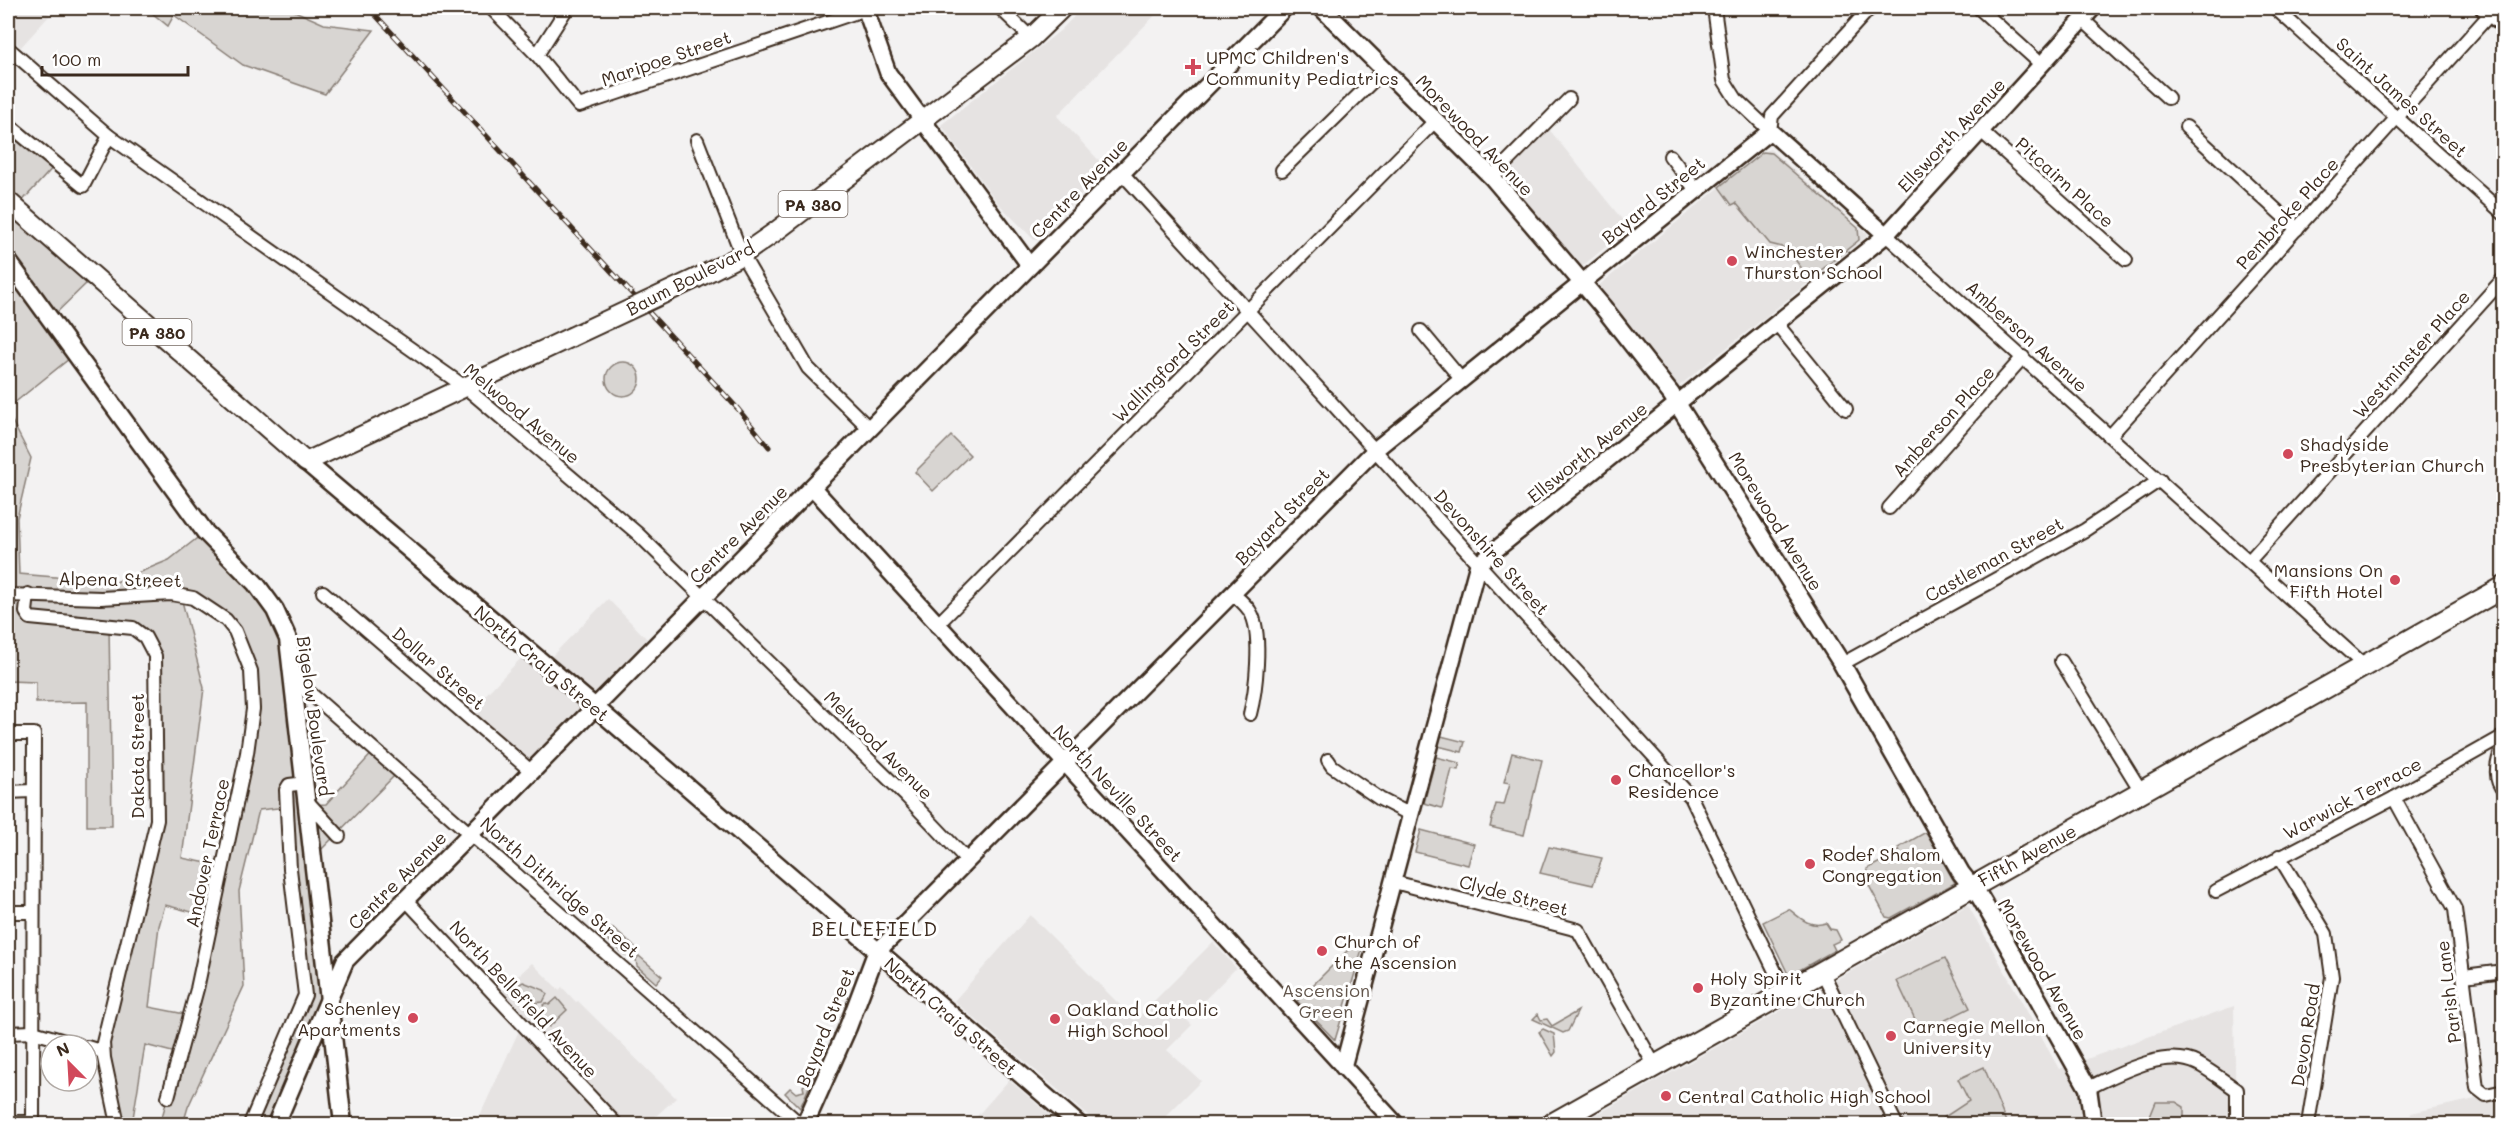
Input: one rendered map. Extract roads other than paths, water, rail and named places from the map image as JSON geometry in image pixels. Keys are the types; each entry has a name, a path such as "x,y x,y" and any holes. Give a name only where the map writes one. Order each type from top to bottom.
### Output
{"highway":[{"name":"Fifth Avenue","path":"1552,1125 2504,587"}],"main road":[{"name":"Baum Boulevard","path":"306,462 742,255 1031,38 1062,8"},
{"name":"Centre Avenue","path":"276,1125 345,961 1284,8"},
{"name":"Morewood Avenue","path":"1322,8 1492,177 1678,403 1842,664 1961,873 1972,886 2088,1088 2093,1125"},
{"path":"2487,10 2504,25"},
{"name":"North Craig Street","path":"8,201 306,462 595,707 1078,1125"},
{"name":"Bigelow Boulevard","path":"8,261 204,532 256,584 275,610 288,639 343,1125"},
{"name":"Bayard Street","path":"806,1125 848,1027 876,952"}],"street":[{"path":"491,8 537,55 567,8"},
{"path":"865,8 888,73 1030,266"},
{"name":"Maripoe Street","path":"537,55 579,106 865,8"},
{"path":"1000,8 1031,38"},
{"name":"Amberson Avenue","path":"1714,8 1724,80 1728,90 1770,131 2364,665"},
{"name":"Bayard Street","path":"876,952 1376,449 1461,378 1770,131 1772,116 1870,8"},
{"path":"1979,8 2042,65"},
{"name":"Saint James Street","path":"2275,8 2504,214"},
{"name":"Pembroke Place","path":"2110,436 2397,117 2487,10"},
{"path":"2088,13 2168,98"},
{"name":"Ellsworth Avenue","path":"1478,564 1886,235 2088,13"},
{"name":"Melwood Avenue","path":"8,48 109,136 465,387 637,533 968,860"},
{"path":"1282,170 1384,70"},
{"path":"1492,177 1569,99"},
{"name":"Wallingford Street","path":"936,626 1435,121"},
{"path":"8,124 83,186 109,136"},
{"path":"2186,127 2296,229"},
{"name":"Pitcairn Place","path":"1981,131 2126,260"},
{"path":"698,140 742,255 808,368 870,429"},
{"path":"1670,156 1696,190"},
{"name":"Devonshire Street","path":"1120,172 1376,449 1691,797 1785,992"},
{"name":"Westminster Place","path":"2249,561 2504,278"},
{"path":"1777,324 1846,410"},
{"path":"1421,331 1461,378"},
{"name":"Amberson Place","path":"1889,508 2023,357"},
{"name":"Castleman Street","path":"1842,664 2085,530 2160,480"},
{"name":"North Neville Street","path":"812,487 936,626 1396,1125"},
{"path":"1343,1067 1478,564"},
{"name":"Dollar Street","path":"323,592 532,772"},
{"name":"Dakota Street","path":"28,594 26,612 30,618 133,628 145,637 155,656 157,820 103,1052"},
{"name":"Alpena Street","path":"8,595 101,598 171,594 193,598 226,620"},
{"path":"1233,594 1245,604 1252,615 1256,630 1255,689 1250,714"},
{"name":"Andover Terrace","path":"168,1096 197,989 247,753 253,709 251,671 235,631 226,620"},
{"path":"2061,661 2141,791"},
{"name":"North Dithridge Street","path":"294,679 800,1125"},
{"path":"8,734 34,734 32,791 33,1123 8,1122"},
{"name":"Warwick Terrace","path":"2216,891 2278,856 2394,798 2504,736"},
{"path":"2504,745 2496,768 2497,778 2504,791"},
{"path":"1328,760 1332,766 1380,799 1411,815"},
{"path":"250,1125 305,995 290,869 286,790 290,785 306,783"},
{"path":"8,792 32,791"},
{"name":"Parish Lane","path":"2394,798 2455,909 2477,1088 2486,1095 2504,1091"},
{"path":"308,801 339,836"},
{"name":"Devon Road","path":"2278,856 2326,934 2332,977 2308,1125"},
{"name":"Clyde Street","path":"1394,882 1578,930 1655,1066"},
{"name":"North Bellefield Avenue","path":"405,899 616,1125"},
{"path":"8,912 32,912"},
{"path":"1822,971 1896,1125"},
{"path":"2464,976 2504,971"},
{"path":"8,1032 39,1034"},
{"path":"99,1051 103,1052 118,1125"},
{"path":"2088,1088 2138,1065 2160,1059 2196,1063 2237,1089 2237,1125"}],"railway":[{"path":"369,8 738,409 769,447"}],"place":[{"name":"UPMC Children's Community Pediatrics","path":"1193,67"},
{"name":"Winchester Thurston School","path":"1732,261"},
{"name":"Shadyside Presbyterian Church","path":"2288,454"},
{"name":"Mansions On Fifth Hotel","path":"2395,580"},
{"name":"Chancellor's Residence","path":"1616,780"},
{"name":"Rodef Shalom Congregation","path":"1810,864"},
{"name":"Church of the Ascension","path":"1322,951"},
{"name":"Holy Spirit Byzantine Church","path":"1698,988"},
{"name":"Schenley Apartments","path":"413,1018"},
{"name":"Oakland Catholic High School","path":"1055,1019"},
{"name":"Carnegie Mellon University","path":"1891,1036"},
{"name":"Central Catholic High School","path":"1666,1096"}],"district":[{"name":"BELLEFIELD","path":"875,928"}],"park label":[{"name":"Ascension Green","path":"1326,1000"}]}
